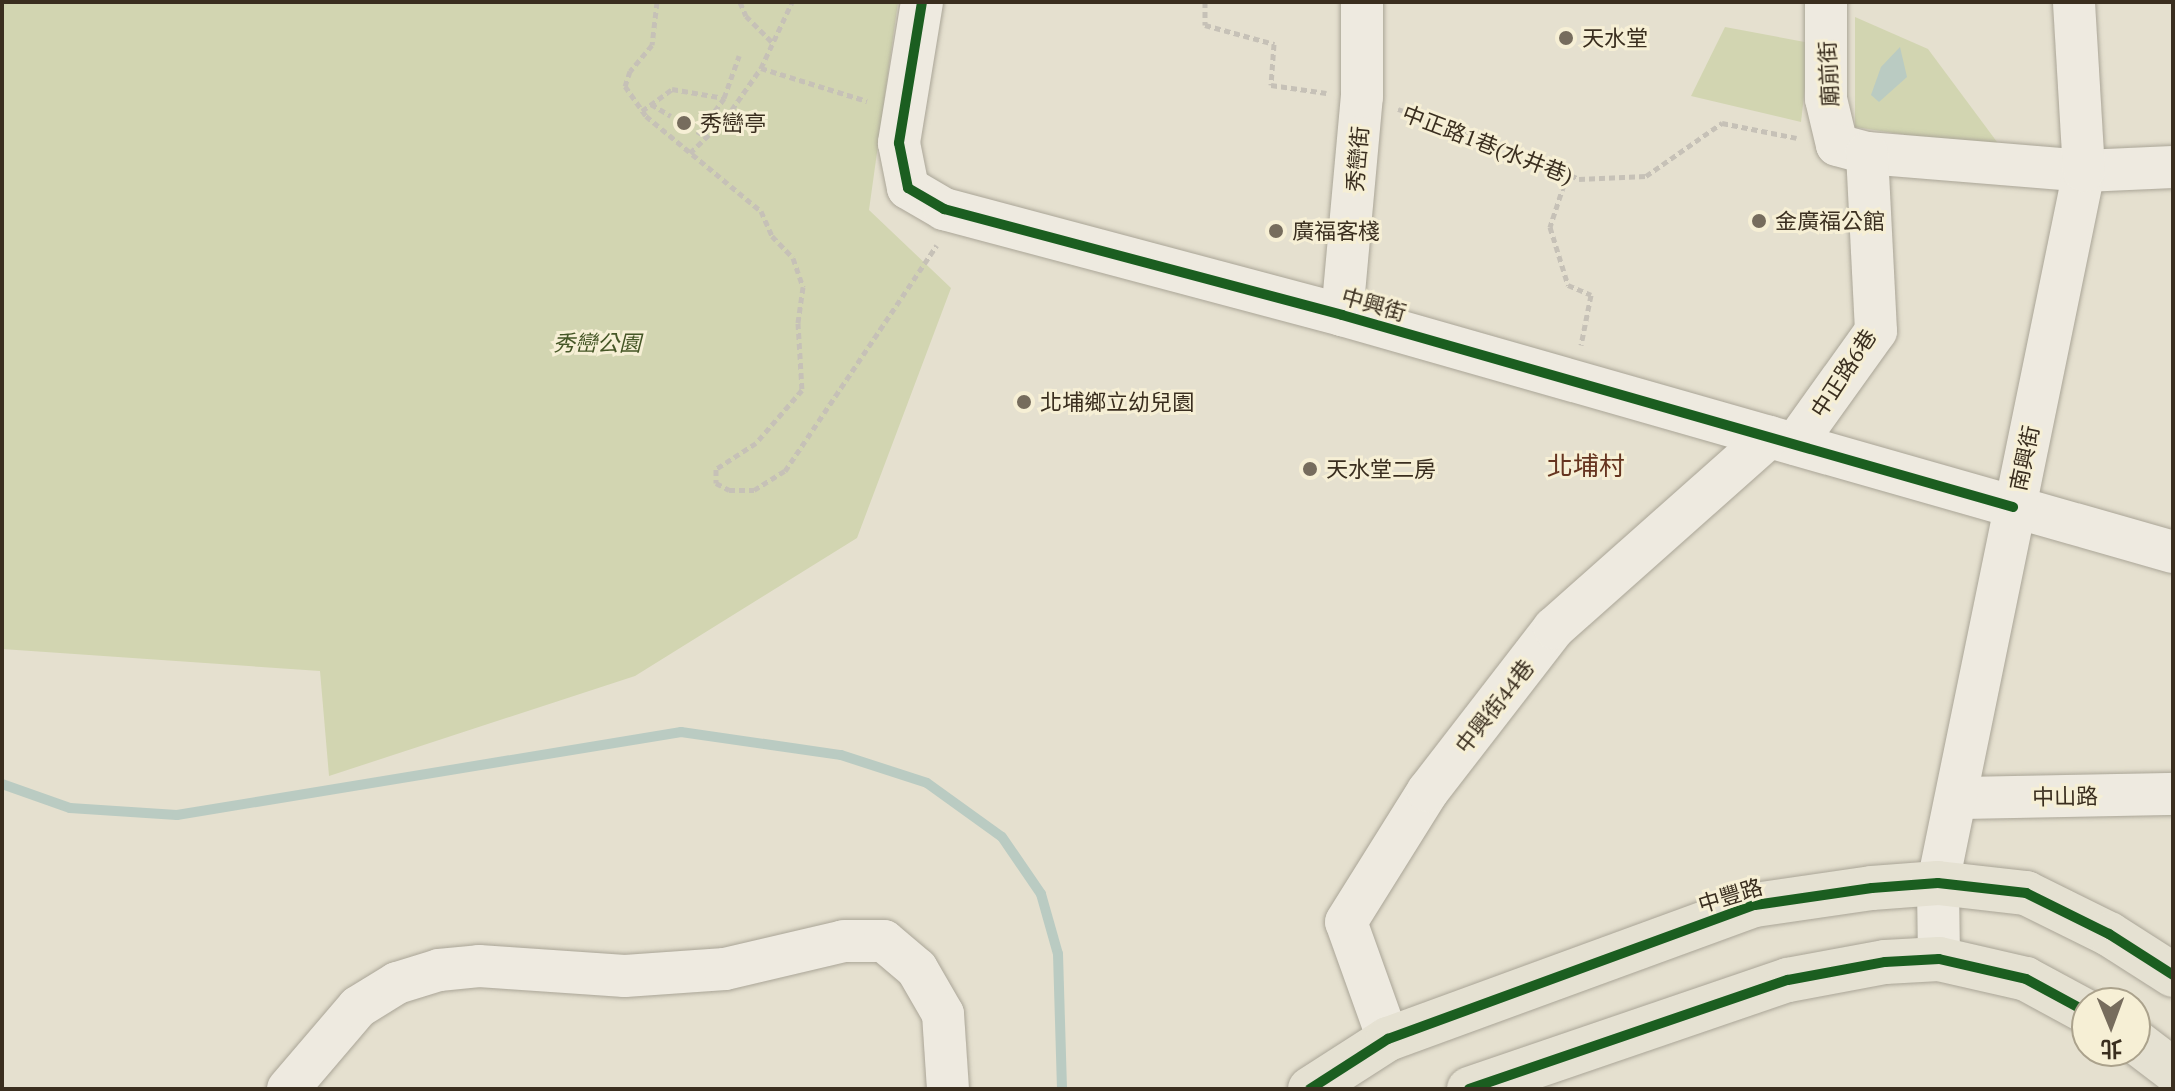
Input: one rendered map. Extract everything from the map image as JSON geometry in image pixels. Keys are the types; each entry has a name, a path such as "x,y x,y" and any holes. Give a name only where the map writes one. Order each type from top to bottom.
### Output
{"main road":[{"name":"中豐路","path":"1310,1089 1388,1039 1755,905 1938,883 2026,893 2109,934 2173,975"},
{"path":"1469,1089 1788,980 1885,962 1939,959 2026,979 2071,1003"},
{"path":"2151,1053 2173,1070"}],"street":[{"name":"中興街","path":"922,2 899,143 908,188 944,209 1342,315 2173,552"},
{"name":"秀巒街","path":"1342,315 1362,97 1362,2"},
{"name":"廟前街","path":"1826,2 1826,99 1852,149"},
{"name":"南興街","path":"1939,959 1938,883 1958,798 2013,507 2084,171 2074,2"},
{"path":"1852,149 2084,171 2173,167"},
{"name":"中正路6巷","path":"1782,441 1876,331 1852,149"},
{"name":"中興街44巷","path":"1388,1039 1346,922 1428,791 1554,628 1782,441"},
{"name":"中山路","path":"1958,798 2173,794"},
{"path":"288,1089 358,1007 397,983 439,970 479,966 654,974 725,969 844,941 884,941 917,969 943,1014 948,1089"}],"path":[{"path":"657,2 652,45 630,71 625,86 642,111 761,211 772,236 793,258 803,287 798,323 802,390 756,443 716,469 716,483 729,490 754,490 785,471 937,244 944,209"},
{"path":"740,2 746,16 773,43"},
{"path":"690,153 709,135 761,68 792,2"},
{"path":"709,135 709,119 724,98 739,56"},
{"path":"761,68 905,112"},
{"path":"642,111 672,89 724,98"},
{"path":"651,104 671,116"},
{"path":"697,131 709,135"},
{"path":"1567,175 1550,227 1568,285 1591,295 1573,381"}],"green space":[{"name":"秀巒公園","path":"2,2 898,2 869,210 951,288 857,538 635,676 329,776 320,671 2,649"},
{"path":"1855,17 1928,49 2003,150 1855,127"},
{"path":"1725,27 1810,43 1801,122 1691,96"}],"shaded area":[{"path":"1900,47 1907,77 1879,102 1871,95 1881,67"}],"waterway":[{"path":"2,784 70,808 177,815 681,732 841,755 927,783 1002,837 1041,894 1058,954 1062,1089"}],"cycle path":[{"path":"922,2 899,143 908,188 944,209 1342,315 2013,507"},
{"path":"1310,1089 1388,1039 1755,905 1872,888 1938,883 2026,893 2109,934 2173,975"},
{"path":"1469,1089 1788,980 1885,962 1939,959 2026,979 2071,1003"}],"place":[{"name":"天水堂","path":"1566,38"},
{"name":"秀巒亭","path":"684,123"},
{"name":"金廣福公館","path":"1759,221"},
{"name":"廣福客棧","path":"1276,231"},
{"name":"北埔鄉立幼兒園","path":"1024,402"},
{"name":"天水堂二房","path":"1310,469"}],"district":[{"name":"北埔村","path":"1586,466"}]}
